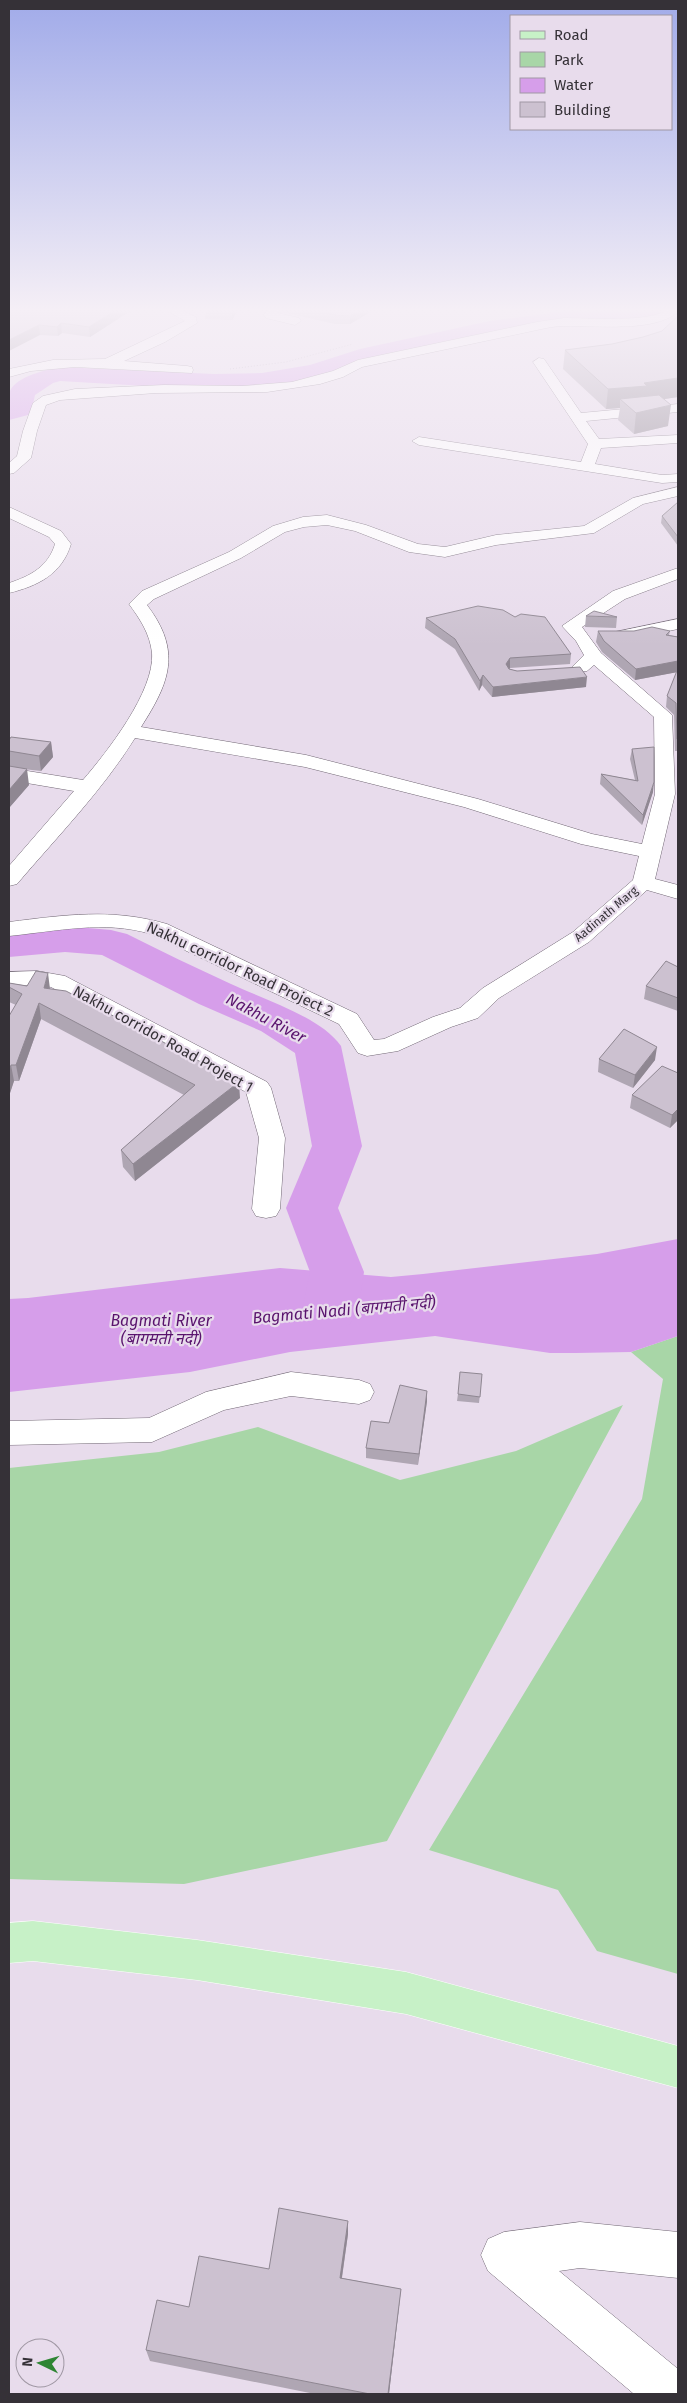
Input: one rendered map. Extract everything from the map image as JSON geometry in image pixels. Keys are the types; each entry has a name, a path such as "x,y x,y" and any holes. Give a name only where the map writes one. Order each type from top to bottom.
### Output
{"main road":[{"path":"9,1943 33,1941 197,1960 406,1994 678,2067"}],"street":[{"path":"9,470 24,458 33,422"},
{"path":"579,422 594,444"},
{"path":"594,444 678,439"},
{"path":"418,441 586,465 662,479 678,478"},
{"path":"586,465 594,444"},
{"path":"9,879 86,787 142,712 161,660 160,642 138,604 148,595 235,555 279,529 303,522 327,520 360,528 415,549 445,552 496,540 588,530 638,501 678,492"},
{"path":"9,512 55,534 63,544 60,558 44,573 9,588"},
{"path":"586,643 571,626 620,594 678,573"},
{"path":"586,643 644,633 662,626 678,624"},
{"path":"644,633 674,643"},
{"path":"566,672 576,671 586,643"},
{"name":"Aadinath Marg","path":"367,1048 389,1046 442,1022 469,1013 491,993 581,936 643,882 665,794 662,715 586,643"},
{"path":"128,731 306,761 471,803 588,840 651,852"},
{"path":"9,774 86,787"},
{"path":"643,882 678,892"},
{"name":"Nakhu corridor Road Project 2","path":"9,929 79,921 114,919 139,921 348,1019 367,1048"},
{"name":"Nakhu corridor Road Project 1","path":"9,979 37,978 57,981 258,1088 272,1138 266,1209"},
{"path":"9,1433 152,1430 217,1400 291,1384 359,1392"},
{"path":"670,2394 504,2255 580,2245 678,2255"}],"green space":[{"path":"678,1336 678,1974 597,1951 558,1890 429,1850 642,1499 663,1379 631,1352"},
{"path":"623,1405 387,1841 184,1884 9,1879 9,1468 159,1452 258,1427 400,1480 516,1451"}],"water":[{"path":"678,1239 678,1336 631,1352 550,1353 435,1336 290,1352 190,1372 9,1392 9,1299 280,1268 391,1277 597,1254"}],"building":[{"path":"678,502 678,537 662,516"},
{"path":"478,606 503,610 515,617 521,614 545,617 571,654 510,658 506,664 509,669 517,671 580,667 587,677 493,687 483,675 480,681 455,639 426,618"},
{"path":"594,611 617,617 586,616"},
{"path":"652,627 670,631 666,635 678,637 678,661 636,669 604,641 598,631 634,631"},
{"path":"678,668 677,739 676,703 667,696"},
{"path":"11,737 51,742 39,756 9,751 9,740"},
{"path":"654,747 654,782 643,815 601,774 638,781 632,749"},
{"path":"9,766 27,769 9,790"},
{"path":"666,961 678,967 678,998 646,986"},
{"path":"36,971 48,973 44,988 66,991 239,1082 133,1164 121,1150 195,1085 39,1003 16,1065 11,1065 9,1072 9,1016 22,994 9,987 9,983 27,986"},
{"path":"624,1029 657,1047 635,1075 599,1059"},
{"path":"662,1066 678,1073 678,1109 672,1115 632,1095"},
{"path":"460,1372 482,1374 480,1397 458,1394"},
{"path":"400,1385 427,1391 419,1454 366,1448 371,1421 389,1423"},
{"path":"279,2208 348,2221 340,2278 401,2289 388,2394 370,2394 146,2350 157,2300 189,2307 199,2256 269,2269"}],"waterway":[{"name":"Nakhu River","path":"9,944 65,939 111,943 215,994 277,1021 317,1046 337,1146 312,1208 337,1272 330,1310"}],"water label":[{"name":"Bagmati Nadi (बागमती नदी)","path":"344,1310"},
{"name":"Bagmati River (बागमती नदी)","path":"161,1329"}]}
